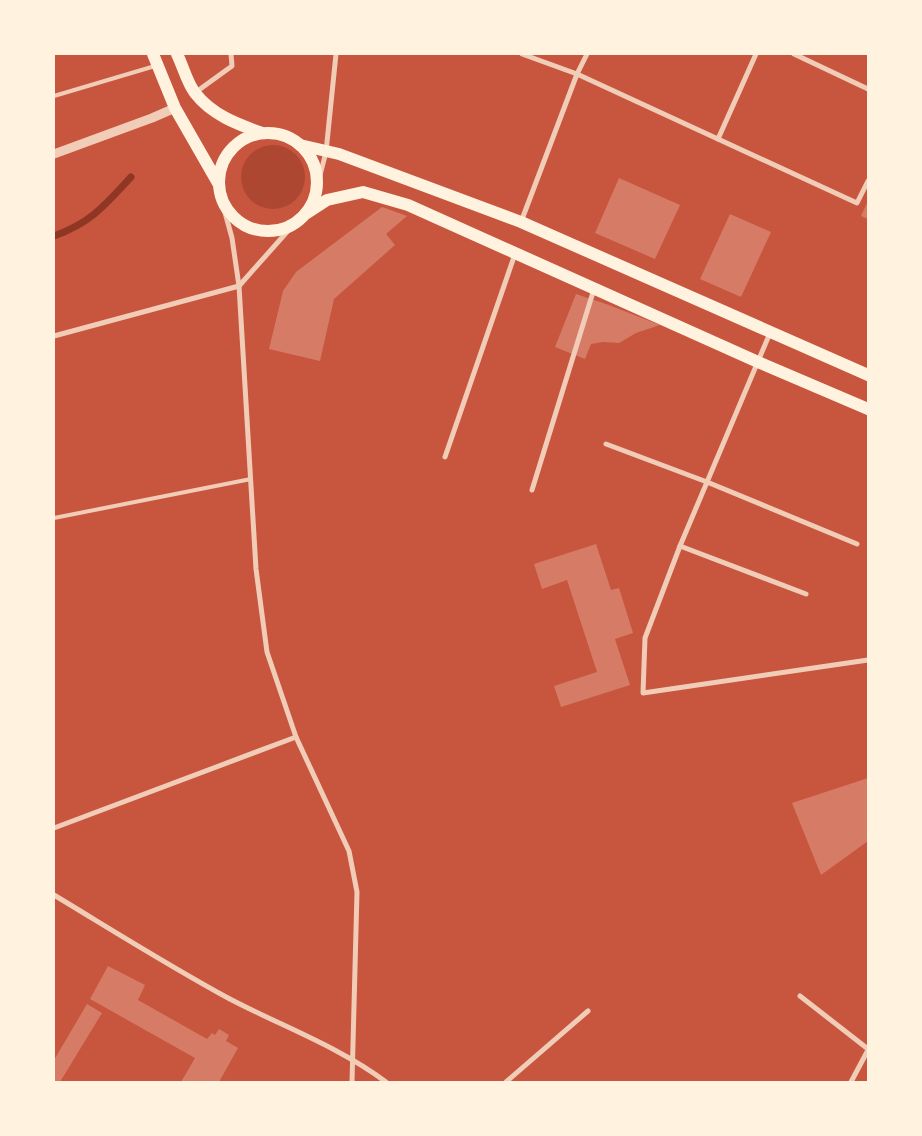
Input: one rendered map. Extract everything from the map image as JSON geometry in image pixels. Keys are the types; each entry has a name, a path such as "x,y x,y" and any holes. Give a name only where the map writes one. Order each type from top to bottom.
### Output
{"main road":[{"path":"177,54 194,93 224,118 262,133"},
{"path":"155,59 175,108 218,183 221,198 228,211 238,222 251,229 265,232 280,230 294,224 327,200 363,192 408,205 758,362 868,409"},
{"path":"218,183 220,169 226,156 236,145 248,137 262,133 276,133 288,137 300,145 310,157 316,172 317,188 307,213"},
{"path":"300,145 339,154 520,222 868,375"}],"street":[{"path":"194,93 232,66 231,54"},
{"path":"317,188 326,152 336,54"},
{"path":"522,54 577,74 857,203 868,180"},
{"path":"520,222 577,74 587,54"},
{"path":"718,139 756,54"},
{"path":"794,54 868,89"},
{"path":"54,154 175,108"},
{"path":"221,198 232,238 239,286 256,569 267,652 296,738 349,851 358,892 352,1082"},
{"path":"54,336 239,286 294,224"},
{"path":"445,457 515,253"},
{"path":"532,490 594,289"},
{"path":"770,333 680,546 645,638 643,693 868,660"},
{"path":"606,444 707,482 858,544"},
{"path":"680,546 806,594"},
{"path":"54,828 296,738"},
{"path":"54,896 187,975 353,1059 386,1082"},
{"path":"800,996 868,1050 851,1082"},
{"path":"506,1082 588,1011"}],"lane":[{"path":"54,96 155,59"},
{"path":"54,518 251,479"}],"shaded area":[{"path":"273,145 291,151 299,159 305,177 299,195 291,203 273,209 255,203 247,195 241,177 247,159 255,151"}],"building":[{"path":"619,178 680,205 655,259 595,233"},
{"path":"868,201 868,219 861,216"},
{"path":"382,207 407,216 386,234 395,245 334,299 320,361 269,349 283,291 296,272"},
{"path":"730,214 771,232 741,297 700,279"},
{"path":"576,294 660,325 636,333 619,343 603,342 591,344 585,359 555,347"},
{"path":"596,544 611,590 619,588 633,633 615,639 630,685 561,707 554,686 597,672 567,580 542,589 534,564"},
{"path":"868,778 868,841 821,875 792,803"},
{"path":"108,966 145,985 138,1000 207,1039 212,1033 215,1035 219,1029 229,1035 226,1041 238,1048 219,1082 181,1082 195,1058 90,999"},
{"path":"87,1004 102,1013 60,1082 54,1082 54,1060"}],"waterway":[{"path":"54,236 88,219 131,177"}]}
